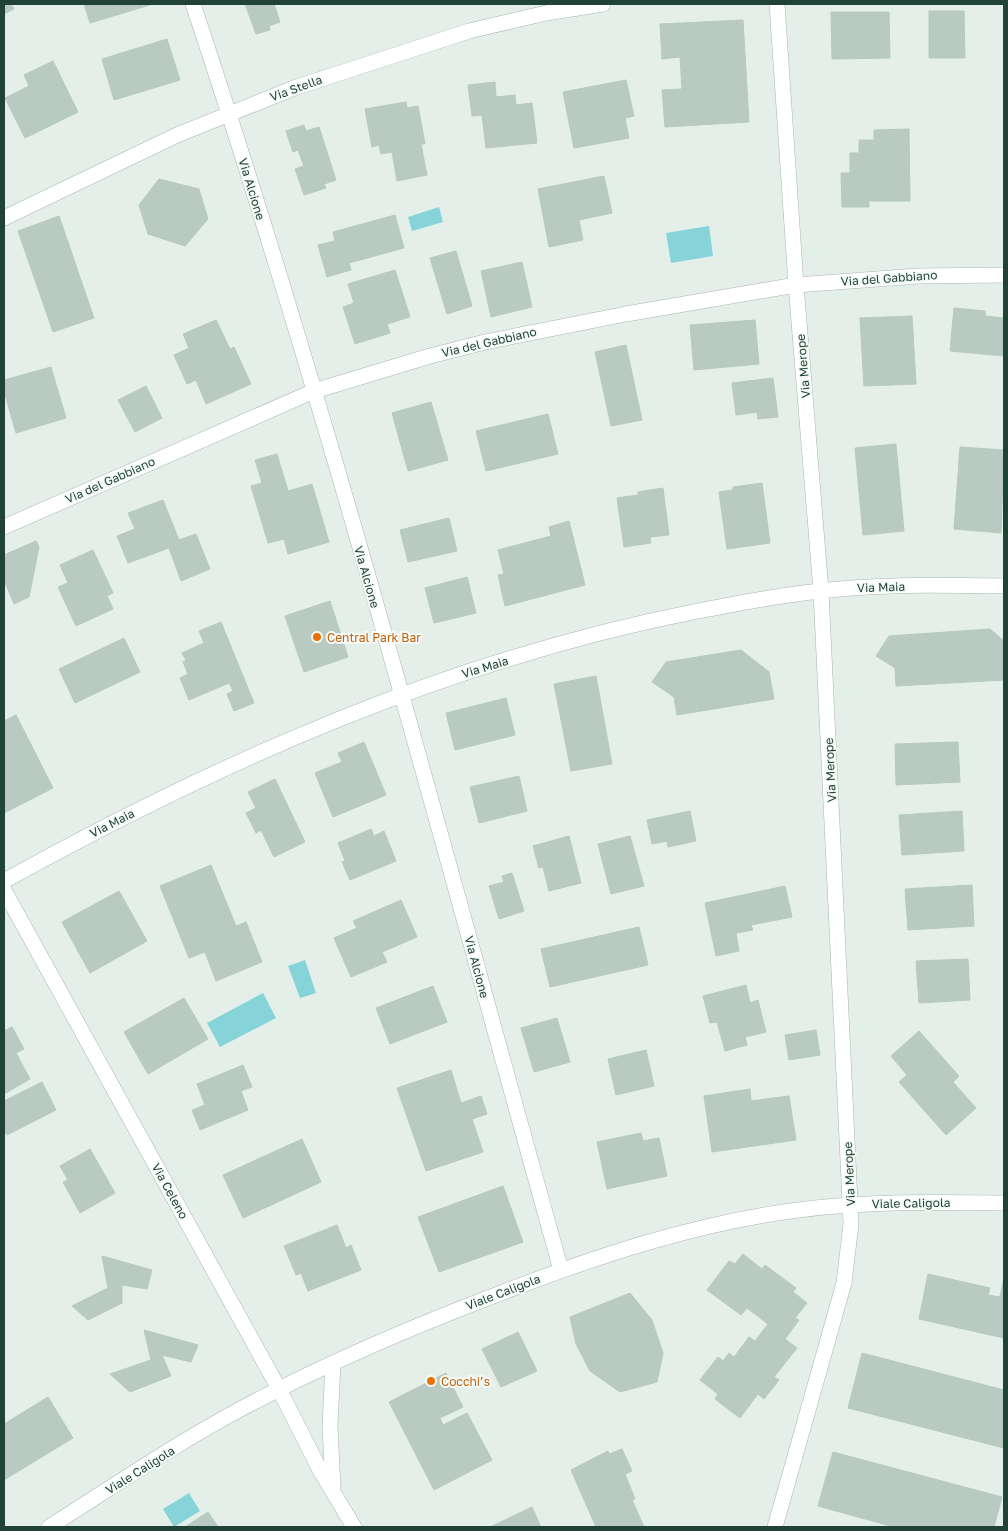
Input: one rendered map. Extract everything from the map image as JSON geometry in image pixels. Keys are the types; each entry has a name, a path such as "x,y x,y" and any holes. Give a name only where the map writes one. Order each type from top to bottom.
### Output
{"street":[{"name":"Via Alcione","path":"193,4 229,113 314,391 401,694 561,1270"},
{"name":"Via Stella","path":"4,218 229,113 395,54 469,30 546,13 604,4"},
{"name":"Via Merope","path":"774,1527 844,1283 850,1239 850,1204 822,590 796,285 777,4"},
{"name":"Via del Gabbiano","path":"4,527 314,391 369,373 485,342 658,308 796,285 924,275 1004,275"},
{"name":"Via Maia","path":"4,881 108,825 212,773 401,694 502,661 608,632 757,600 822,590 893,586 1004,586"},
{"name":"Via Celeno","path":"4,890 279,1389 334,1494 354,1527"},
{"name":"Viale Caligola","path":"48,1527 193,1436 279,1389 334,1363 474,1303 561,1270 653,1241 712,1226 780,1213 850,1204 1004,1203"},
{"name":"Via Celeno","path":"334,1363 330,1426 334,1494"}],"water":[{"path":"439,207 443,222 412,231 408,217"},
{"path":"709,226 713,256 671,263 666,233"},
{"path":"305,960 316,993 300,998 288,966"},
{"path":"263,993 276,1018 220,1047 207,1023"},
{"path":"189,1493 200,1511 174,1527 163,1509"}],"building":[{"path":"4,4 11,4 14,9 4,14"},
{"path":"84,4 153,4 90,23"},
{"path":"245,4 274,4 280,22 269,26 270,30 256,34"},
{"path":"929,11 964,11 965,58 929,58"},
{"path":"831,12 889,12 890,58 832,59"},
{"path":"743,20 749,122 665,127 662,90 682,89 680,57 662,59 660,24"},
{"path":"167,39 180,80 114,100 102,59"},
{"path":"53,61 78,112 25,138 5,98 29,86 24,75"},
{"path":"626,80 634,116 625,118 629,138 574,148 563,92"},
{"path":"495,82 496,97 515,95 516,105 532,103 537,143 486,148 482,115 472,116 468,85"},
{"path":"406,102 407,108 418,106 425,144 421,144 427,175 397,181 392,152 381,154 379,145 372,147 365,109"},
{"path":"304,125 306,131 319,127 336,180 324,184 326,188 304,195 295,169 304,166 298,150 293,152 286,131"},
{"path":"909,129 910,201 869,201 869,207 842,207 841,173 850,173 850,153 859,153 859,140 874,140 874,130"},
{"path":"604,176 612,213 579,220 583,240 549,247 538,189"},
{"path":"159,179 199,189 208,219 185,246 148,234 139,205"},
{"path":"395,215 404,248 349,263 351,270 327,277 318,245 335,241 333,232"},
{"path":"59,216 94,318 53,332 18,231"},
{"path":"456,251 472,306 447,314 430,258"},
{"path":"522,262 532,307 491,317 481,271"},
{"path":"395,270 410,317 387,324 390,333 355,344 343,307 354,303 348,284"},
{"path":"954,308 985,311 985,316 1004,318 1004,356 950,351"},
{"path":"912,316 916,384 864,386 860,318"},
{"path":"216,320 230,349 234,347 251,384 206,404 196,380 187,384 174,355 189,348 183,334"},
{"path":"755,320 759,364 694,370 690,325"},
{"path":"626,345 642,420 611,426 595,352"},
{"path":"51,367 66,418 16,433 4,391 4,380"},
{"path":"773,378 778,417 758,419 757,412 736,415 732,383"},
{"path":"146,386 162,418 135,432 118,400"},
{"path":"431,402 448,460 408,471 392,413"},
{"path":"548,414 558,454 486,471 476,431"},
{"path":"896,444 904,531 863,535 855,448"},
{"path":"960,447 1004,450 1001,533 954,529"},
{"path":"277,454 288,491 312,484 329,542 288,554 284,539 268,543 251,486 262,483 255,460"},
{"path":"762,483 770,543 727,549 719,492 733,490 733,487"},
{"path":"663,488 669,535 650,537 651,543 624,547 617,498 638,495 638,492"},
{"path":"163,500 179,540 196,534 210,569 181,581 169,548 128,563 117,536 135,529 128,513"},
{"path":"449,518 457,551 408,562 400,530"},
{"path":"569,521 585,585 505,606 498,575 504,574 498,550 551,536 549,527"},
{"path":"36,541 39,547 29,597 14,604 4,580 4,555"},
{"path":"93,550 113,593 107,596 113,609 76,626 58,587 68,583 60,565"},
{"path":"467,577 476,613 434,623 425,588"},
{"name":"Central Park Bar","path":"330,601 348,657 304,672 285,616"},
{"path":"221,622 254,703 234,711 227,694 233,691 229,683 189,700 180,678 188,674 183,662 186,660 182,653 204,643 199,631"},
{"path":"990,629 1004,641 1004,680 896,686 895,668 876,656 889,636"},
{"path":"124,638 140,672 75,703 59,669"},
{"path":"741,650 769,672 774,699 677,715 674,697 652,682 666,662"},
{"path":"596,676 612,764 571,771 554,684"},
{"path":"506,698 515,735 455,750 446,713"},
{"path":"16,715 53,788 4,813 4,721"},
{"path":"364,742 386,795 333,817 315,773 342,762 338,753"},
{"path":"958,742 960,782 896,785 895,744"},
{"path":"519,776 527,811 479,823 470,787"},
{"path":"275,779 305,842 274,857 261,830 256,833 246,813 256,808 248,792"},
{"path":"690,811 696,841 668,847 667,841 652,844 647,820"},
{"path":"962,811 964,851 902,855 899,815"},
{"path":"371,829 374,836 384,831 396,861 350,880 342,862 345,861 338,843"},
{"path":"569,836 581,883 549,891 543,867 539,868 533,846"},
{"path":"630,836 644,886 611,894 598,844"},
{"path":"211,865 236,926 246,922 262,962 216,981 205,952 189,958 160,886"},
{"path":"512,873 524,911 499,919 489,886 504,882 502,876"},
{"path":"972,885 974,926 908,930 905,889"},
{"path":"785,886 792,917 751,925 753,930 736,933 739,951 716,956 705,903"},
{"path":"119,891 147,941 90,973 62,922"},
{"path":"401,900 417,937 382,952 387,962 351,977 334,938 357,928 353,921"},
{"path":"639,927 648,965 550,987 541,949"},
{"path":"968,959 970,1000 919,1003 916,961"},
{"path":"746,985 750,1003 758,1000 766,1032 745,1037 747,1045 725,1051 717,1022 710,1023 703,996"},
{"path":"433,986 447,1022 390,1044 376,1008"},
{"path":"184,998 208,1039 148,1074 124,1032"},
{"path":"557,1018 570,1062 534,1072 521,1028"},
{"path":"12,1027 24,1049 16,1053 30,1079 4,1094 4,1031"},
{"path":"816,1030 820,1055 789,1060 785,1035"},
{"path":"919,1031 959,1076 953,1082 976,1108 946,1135 899,1082 907,1075 891,1056"},
{"path":"646,1050 654,1086 616,1095 608,1059"},
{"path":"243,1065 252,1087 241,1091 248,1110 200,1130 192,1110 205,1105 197,1084"},
{"path":"451,1070 461,1103 481,1096 487,1114 472,1119 483,1152 426,1171 397,1088"},
{"path":"42,1082 56,1110 7,1135 4,1130 4,1101"},
{"path":"750,1089 751,1101 789,1096 796,1140 712,1152 704,1096"},
{"path":"641,1133 643,1141 659,1138 667,1176 607,1189 597,1142"},
{"path":"302,1139 321,1182 243,1218 223,1175"},
{"path":"90,1149 115,1193 80,1213 63,1182 68,1180 60,1166"},
{"path":"503,1186 523,1242 439,1272 418,1217"},
{"path":"337,1225 346,1248 351,1245 361,1270 308,1291 301,1273 296,1275 284,1246"},
{"path":"743,1254 762,1269 765,1265 796,1288 793,1292 807,1303 795,1318 799,1320 785,1339 797,1348 774,1377 779,1380 764,1399 758,1394 740,1418 715,1399 718,1394 700,1380 718,1357 723,1361 729,1353 734,1357 749,1337 755,1341 768,1324 747,1308 741,1315 707,1290 729,1261 735,1264"},
{"path":"102,1256 152,1270 147,1289 122,1285 122,1303 88,1320 72,1306 108,1288"},
{"path":"928,1274 990,1288 988,1295 1000,1297 1004,1277 1004,1338 919,1319"},
{"path":"630,1293 652,1320 663,1353 657,1382 620,1392 590,1371 576,1344 570,1317"},
{"path":"144,1330 198,1345 191,1362 162,1355 171,1376 130,1392 110,1374 151,1360"},
{"path":"518,1332 537,1371 501,1387 482,1349"},
{"path":"862,1353 1004,1390 1004,1448 848,1408"},
{"path":"446,1373 463,1407 440,1418 443,1425 467,1413 492,1460 434,1490 389,1402"},
{"path":"48,1397 73,1438 4,1480 4,1424"},
{"path":"622,1449 632,1471 625,1474 635,1499 632,1500 644,1527 596,1527 571,1470 608,1451 609,1454"},
{"path":"833,1452 1002,1497 994,1527 894,1527 818,1506"},
{"path":"532,1507 541,1527 490,1527"},
{"path":"208,1512 218,1527 185,1527"}],"place":[{"name":"Central Park Bar","path":"317,637"},
{"name":"Cocchi’s","path":"431,1381"}]}
